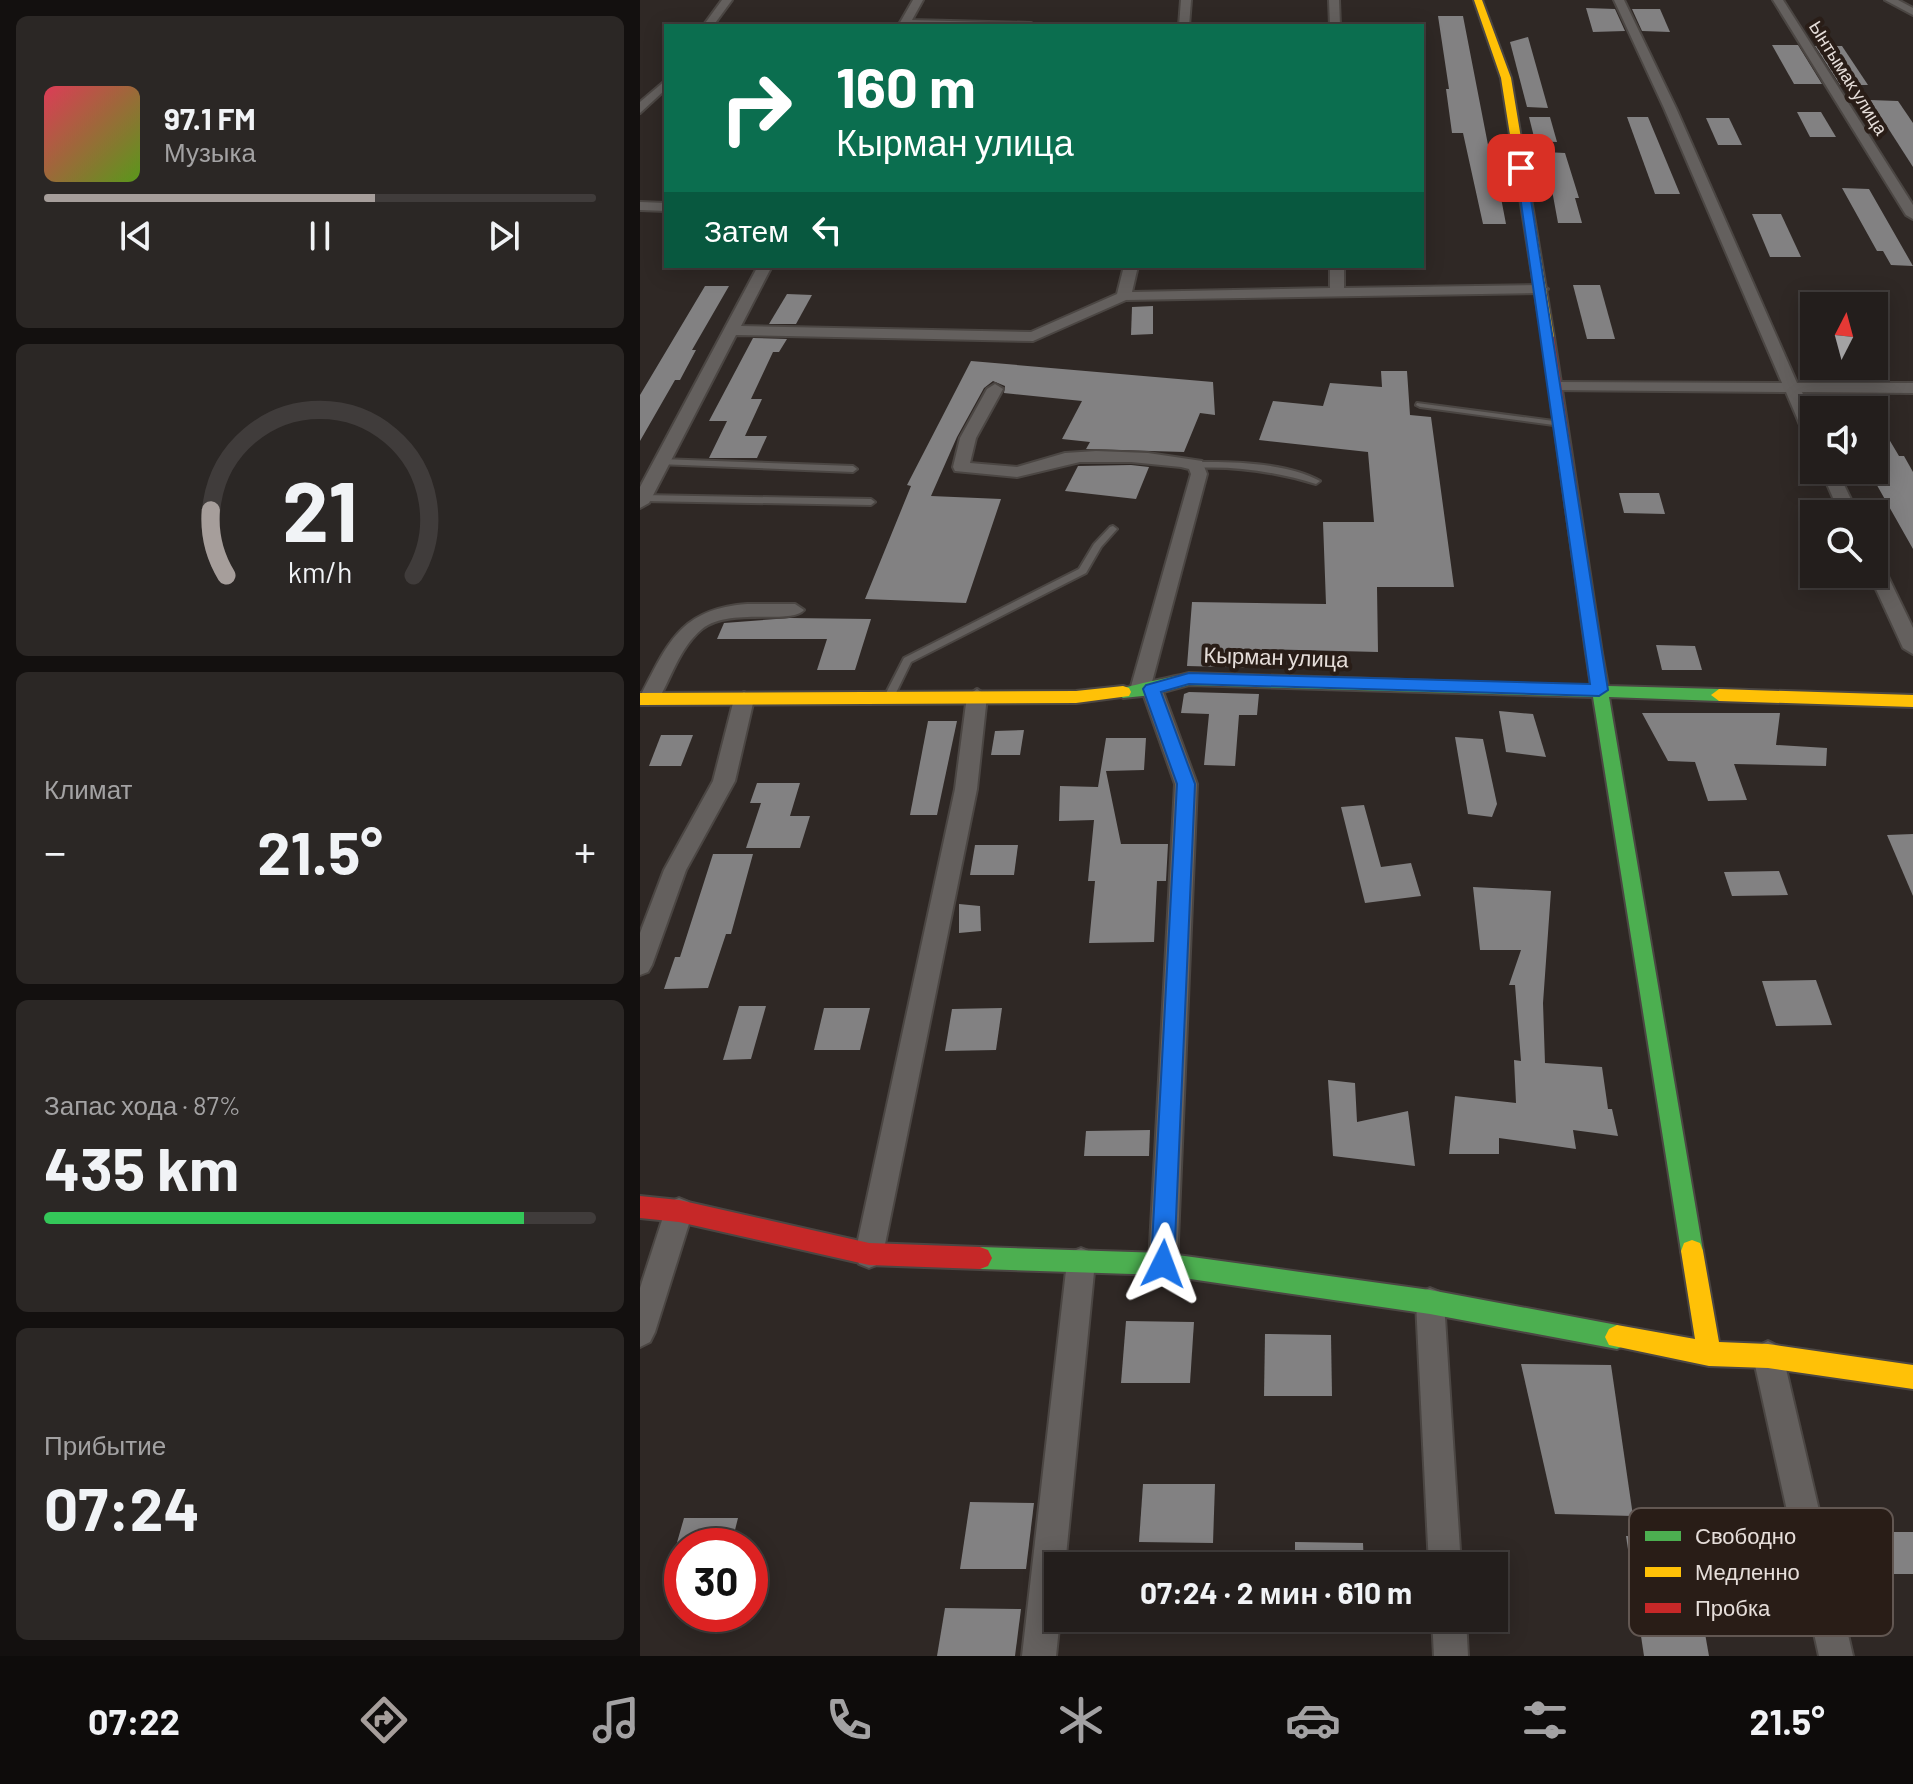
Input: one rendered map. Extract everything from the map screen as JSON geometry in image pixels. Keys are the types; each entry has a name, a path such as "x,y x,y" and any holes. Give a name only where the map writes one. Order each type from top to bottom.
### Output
{"street":[{"path":"709,24 727,0"},
{"path":"904,24 918,0"},
{"path":"1184,24 1186,0"},
{"path":"1334,0 1335,24"},
{"path":"1478,0 1506,78 1556,387 1599,690 1709,1354"},
{"path":"1619,0 1670,108 1800,409"},
{"name":"Ынтымак улица","path":"1778,0 1913,215"},
{"path":"1890,0 1913,12"},
{"path":"640,109 664,85"},
{"path":"640,206 664,207"},
{"path":"641,500 764,268"},
{"path":"1124,296 1131,268"},
{"path":"1337,268 1337,290"},
{"path":"729,330 1033,337 1124,296 1337,290 1541,289"},
{"path":"1556,387 1913,388"},
{"path":"995,389 968,438 961,467 1004,472 1033,470 1061,459 1091,457 1180,461 1196,465 1199,474 1146,690 1186,784 1163,1264"},
{"path":"1884,588 1913,648"},
{"path":"644,699 683,640 700,621 726,612 795,610"},
{"name":"Кырман улица","path":"644,699 1076,697 1146,690 1189,679 1913,701"},
{"path":"869,1254 966,789 977,696"},
{"path":"640,965 675,870 724,781 744,699"},
{"path":"640,1207 679,1211 869,1254 1163,1264 1430,1302 1709,1354 1768,1356 1913,1377"},
{"path":"640,1332 679,1211"},
{"path":"1039,1656 1081,1262"},
{"path":"1430,1302 1444,1552"},
{"path":"1768,1356 1802,1508"},
{"path":"1450,1632 1451,1656"},
{"path":"1831,1636 1836,1656"}],"lane":[{"path":"1420,405 1561,424"},
{"path":"661,462 853,469"},
{"path":"1196,465 1221,463 1286,471 1316,481"},
{"path":"641,500 871,502"},
{"path":"889,697 907,660 1083,571 1097,546 1113,529"}],"building":[{"path":"1586,8 1615,9 1625,31 1593,32"},
{"path":"1632,9 1660,9 1670,32 1642,31"},
{"path":"1438,16 1463,16 1506,224 1483,224 1463,133 1452,133"},
{"path":"1528,37 1548,108 1527,107 1510,42"},
{"path":"1772,45 1798,45 1822,84 1794,84"},
{"path":"1815,46 1842,46 1868,85 1840,85"},
{"path":"1870,100 1898,101 1913,123 1913,167"},
{"path":"1797,112 1821,112 1836,137 1810,137"},
{"path":"1529,117 1550,117 1557,142 1535,141"},
{"path":"1627,117 1648,117 1680,194 1655,194"},
{"path":"1706,118 1729,118 1742,145 1718,145"},
{"path":"1545,152 1565,153 1579,198 1575,198 1582,223 1558,223"},
{"path":"1842,188 1869,189 1913,266 1891,265 1883,251 1877,251"},
{"path":"1752,214 1781,214 1801,257 1770,257"},
{"path":"1573,285 1600,285 1615,339 1587,339"},
{"path":"705,286 729,286 692,350 696,350 680,380 675,380 640,441 640,395"},
{"path":"787,294 812,295 796,324 769,324"},
{"path":"1153,306 1153,334 1131,335 1132,307"},
{"path":"753,338 787,339 779,352 773,352 751,399 762,399 745,436 767,436 757,458 709,458 727,421 709,421"},
{"path":"971,361 1213,382 1215,415 1200,413 1184,452 1086,449 1090,442 1062,439 1082,401 1004,393 1005,386 993,381 984,388 957,437 931,496 1001,499 966,603 865,599 911,486 907,485"},
{"path":"1381,371 1407,371 1410,415 1431,417 1454,587 1377,587 1378,652 1262,649 1261,668 1187,666 1192,602 1326,604 1323,522 1374,522 1368,452 1259,440 1273,401 1323,406 1330,383 1382,387"},
{"path":"1888,438 1913,472 1913,549 1876,484 1888,484"},
{"path":"1078,466 1149,467 1136,499 1065,491"},
{"path":"1619,493 1659,493 1665,514 1624,513"},
{"path":"790,618 871,619 855,670 817,670 827,639 717,639 724,623"},
{"path":"1656,645 1695,646 1702,670 1662,670"},
{"path":"1184,694 1259,694 1257,715 1239,715 1235,766 1204,765 1209,714 1181,713"},
{"path":"1499,711 1533,714 1546,757 1506,752"},
{"path":"1642,713 1780,713 1776,745 1827,748 1826,766 1734,764 1747,800 1708,801 1695,762 1668,761"},
{"path":"928,721 957,721 937,815 910,815"},
{"path":"1024,730 1020,755 991,755 995,731"},
{"path":"661,735 693,735 681,766 649,766"},
{"path":"1455,737 1483,739 1497,804 1492,817 1468,814"},
{"path":"1106,738 1146,738 1144,770 1106,771 1121,844 1168,844 1166,881 1157,881 1154,942 1089,943 1095,881 1088,881 1094,820 1059,821 1060,786 1098,787"},
{"path":"757,783 800,783 790,816 810,816 800,848 746,848 761,803 750,803"},
{"path":"1364,805 1381,867 1411,863 1421,896 1365,903 1341,807"},
{"path":"1913,834 1913,896 1887,835"},
{"path":"975,845 1018,845 1014,875 970,875"},
{"path":"713,854 753,854 731,934 726,934 708,988 664,989 675,957 680,957"},
{"path":"1779,871 1788,895 1732,896 1724,872"},
{"path":"1473,887 1551,891 1543,1003 1545,1063 1602,1067 1608,1109 1612,1109 1618,1136 1573,1130 1576,1149 1499,1138 1499,1154 1449,1154 1455,1096 1516,1103 1514,1060 1521,1061 1515,985 1509,985 1521,950 1480,950"},
{"path":"959,904 980,906 981,931 959,933"},
{"path":"1816,980 1832,1025 1776,1026 1762,981"},
{"path":"739,1006 766,1006 751,1059 723,1060"},
{"path":"824,1008 870,1008 860,1050 814,1050"},
{"path":"1002,1008 996,1050 945,1051 952,1009"},
{"path":"1328,1080 1355,1083 1357,1122 1408,1111 1415,1166 1333,1156"},
{"path":"1150,1130 1149,1156 1084,1156 1086,1131"},
{"path":"1126,1321 1194,1322 1190,1383 1121,1383"},
{"path":"1265,1334 1331,1335 1332,1396 1264,1396"},
{"path":"1521,1364 1611,1365 1632,1508 1629,1508 1629,1516 1555,1514"},
{"path":"1143,1484 1215,1484 1213,1543 1139,1542"},
{"path":"970,1502 1034,1503 1026,1569 960,1569"},
{"path":"684,1518 738,1518 736,1528 681,1528"},
{"path":"1893,1532 1913,1532 1913,1574 1893,1574"},
{"path":"1295,1542 1363,1543 1363,1552 1295,1552"},
{"path":"945,1608 1021,1609 1015,1656 937,1656"},
{"path":"1641,1636 1705,1636 1709,1656 1644,1656"}],"traffic: fast":[{"path":"1594,653 1692,1251"},
{"path":"1123,692 1152,689 1189,679 1719,695"},
{"path":"980,1258 1163,1264 1430,1302 1617,1337"}],"traffic: slow":[{"path":"1478,0 1506,78 1548,337"},
{"path":"640,699 1076,697 1123,692"},
{"path":"1719,695 1913,701"},
{"path":"1692,1251 1709,1354"},
{"path":"1617,1337 1709,1354 1768,1356 1913,1377"}],"traffic: jam":[{"path":"1548,337 1594,653"},
{"path":"640,1207 679,1211 869,1254 980,1258"}],"route":[{"path":"1163,1264 1186,784 1152,689 1189,679 1599,690 1521,168"}]}
